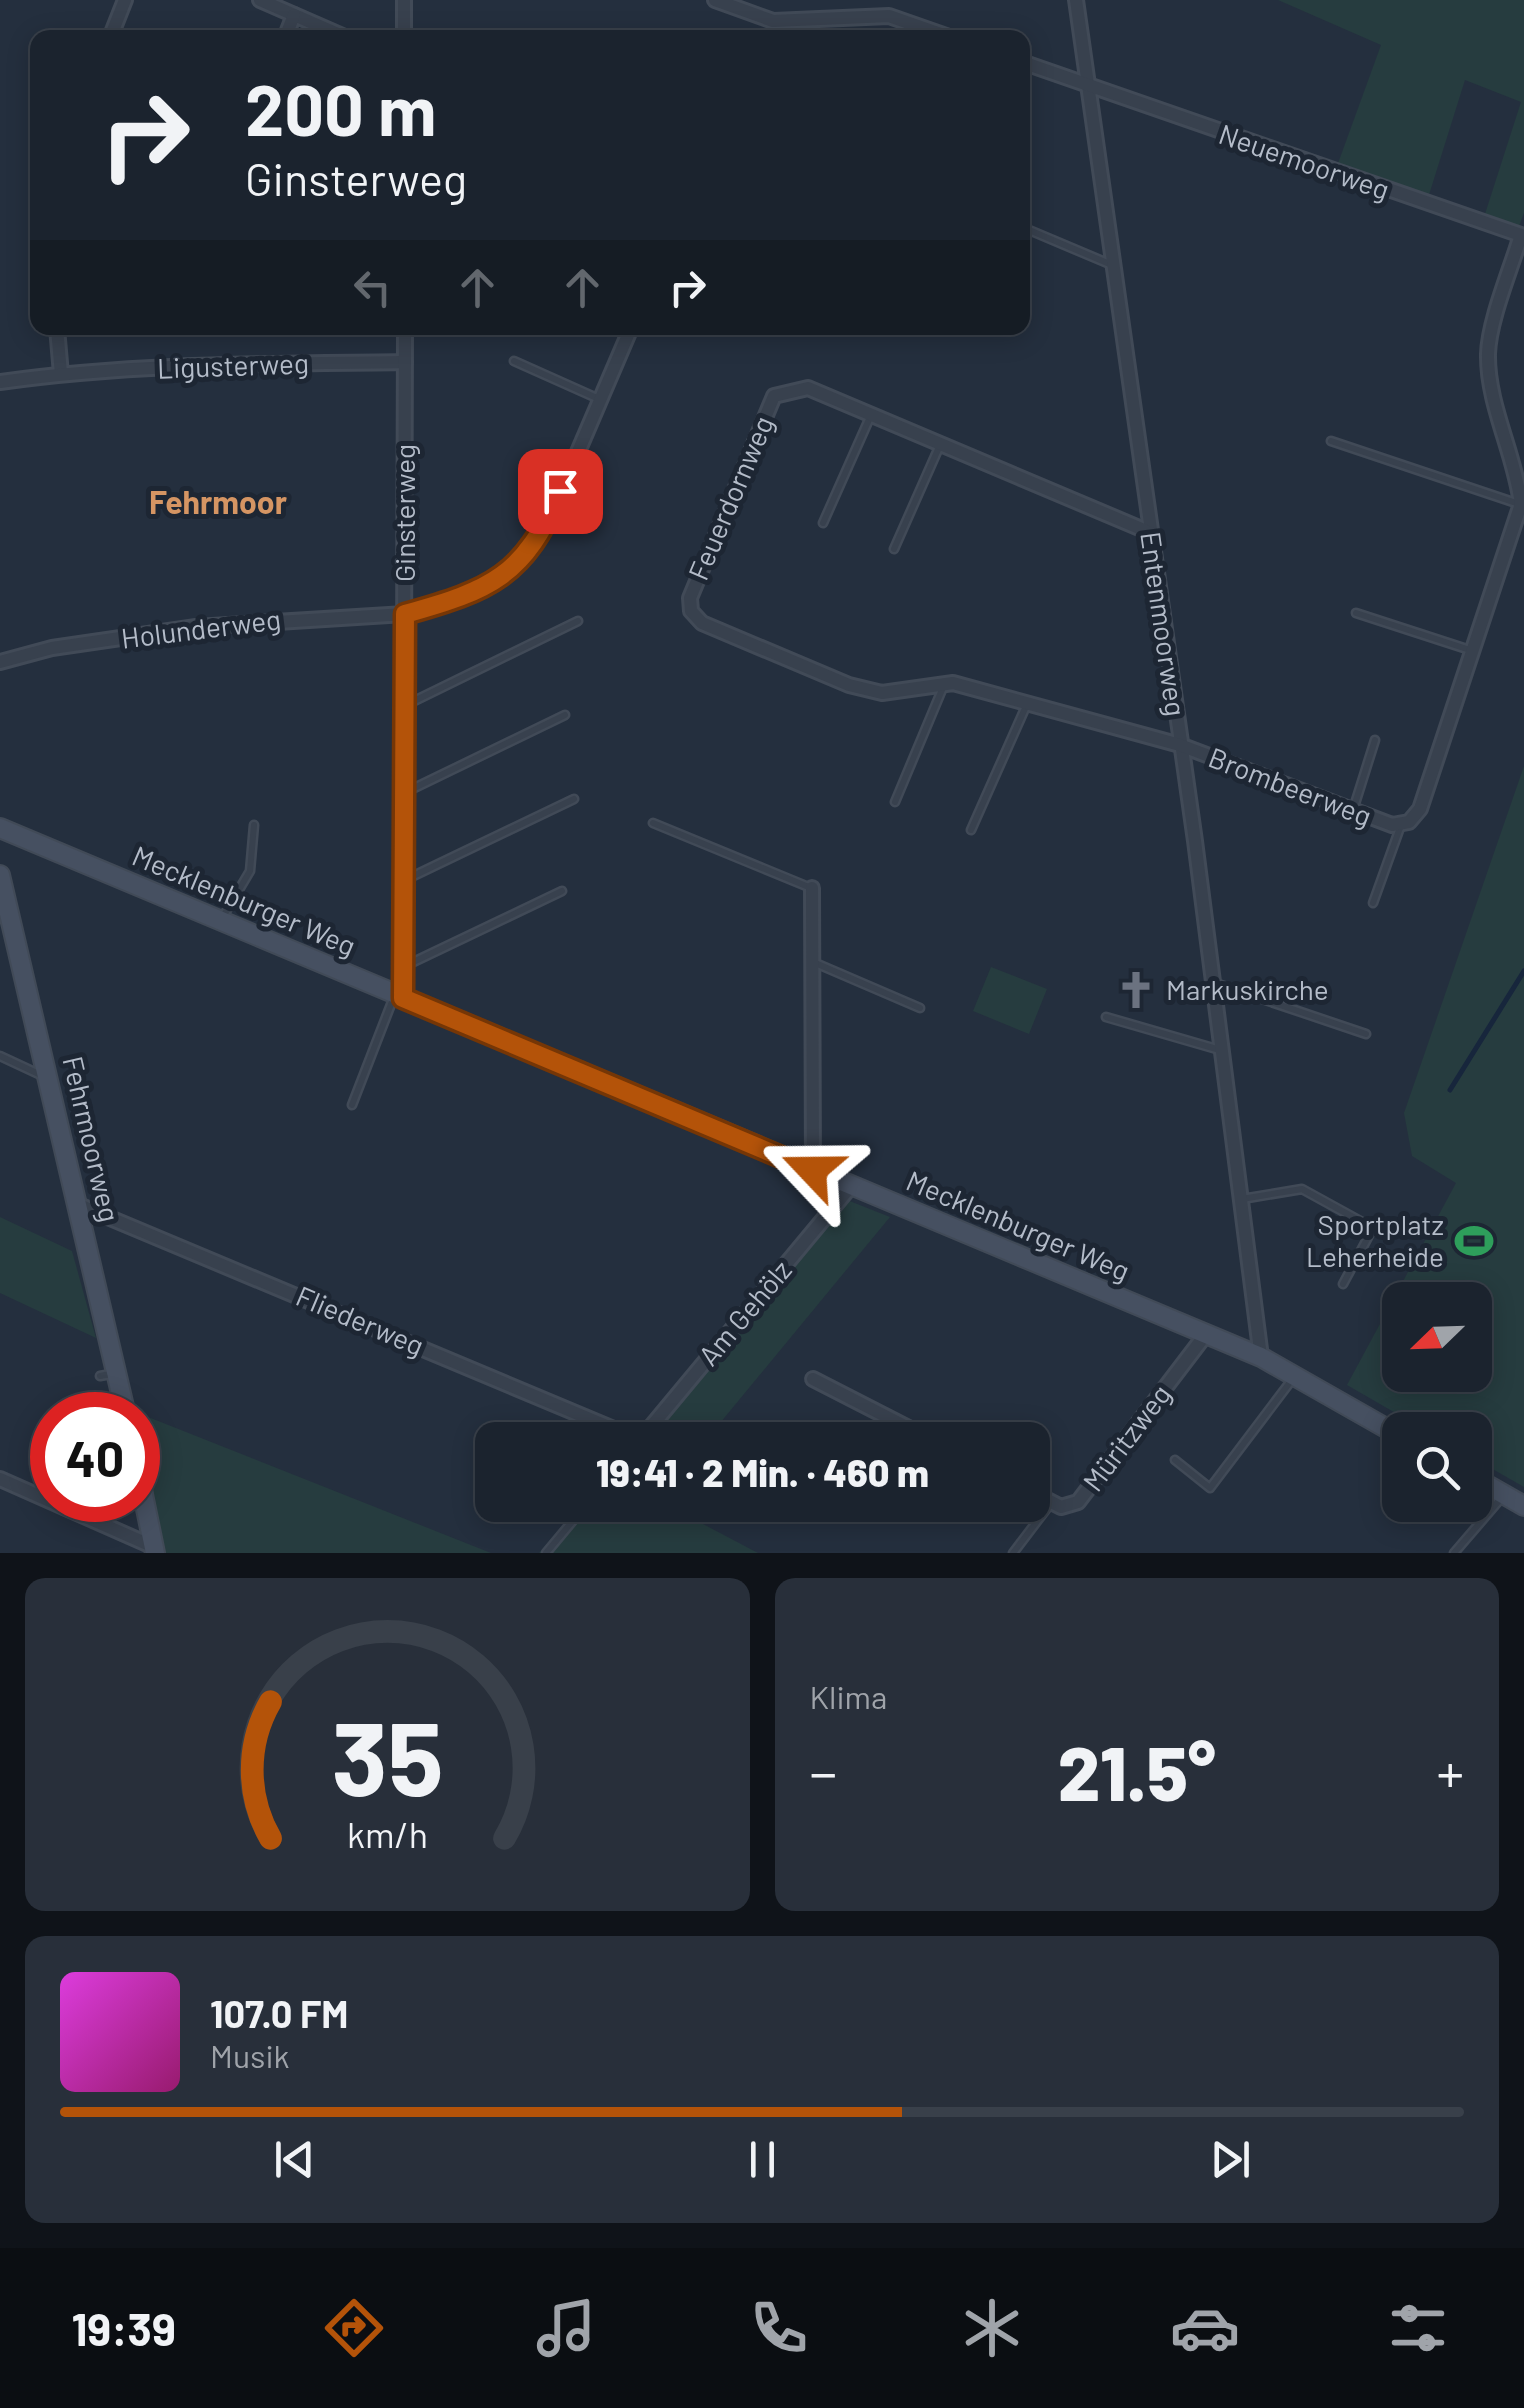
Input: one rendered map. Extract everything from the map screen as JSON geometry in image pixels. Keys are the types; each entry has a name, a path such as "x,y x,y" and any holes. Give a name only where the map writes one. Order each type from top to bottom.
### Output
{"street":[{"path":"113,30 125,0"},
{"path":"260,0 329,30"},
{"path":"404,0 404,30"},
{"path":"715,0 773,21 889,16 930,30"},
{"name":"Entenmoorweg","path":"1076,0 1261,1358"},
{"path":"287,30 294,15"},
{"name":"Neuemoorweg","path":"1030,65 1521,235"},
{"name":"Brombeerweg","path":"1180,745 1401,826 1420,808 1520,504 1517,472 1490,382 1488,351 1521,235"},
{"path":"58,335 61,374"},
{"name":"Ginsterweg","path":"399,996 404,967 405,335"},
{"name":"Holunderweg","path":"0,662 52,648 196,627 405,614 478,589 527,556 548,522 628,335"},
{"name":"Ligusterweg","path":"0,382 61,374 405,362"},
{"name":"Feuerdornweg","path":"1151,533 808,388 774,396 690,598 691,611 702,624 849,685 882,693 944,684 1180,745"},
{"name":"Mecklenburger Weg","path":"0,828 1206,1334 1261,1358 1382,1426"},
{"name":"Fehrmoorweg","path":"0,875 79,1205 108,1375 116,1392"},
{"path":"812,888 812,1170"},
{"name":"Am Gehölz","path":"655,1422 851,1186"},
{"name":"Fliederweg","path":"79,1205 597,1422"},
{"name":"Müritzweg","path":"1052,1502 1061,1506 1078,1502 1206,1334"},
{"path":"813,1378 897,1422"},
{"path":"0,1478 155,1550"},
{"path":"1492,1488 1524,1506"},
{"path":"149,1522 155,1550"}],"lane":[{"path":"1030,230 1113,266"},
{"path":"514,361 599,399"},
{"path":"822,523 871,414"},
{"path":"1331,440 1520,504"},
{"path":"894,549 941,444"},
{"path":"1356,612 1473,651"},
{"path":"405,706 578,621"},
{"path":"894,802 944,684"},
{"path":"971,830 1028,703"},
{"path":"405,792 566,715"},
{"path":"1353,810 1375,740"},
{"path":"404,881 574,800"},
{"path":"653,823 812,888"},
{"path":"220,921 250,870 254,825"},
{"name":"Brombeerweg","path":"1373,903 1401,826"},
{"path":"404,967 562,891"},
{"path":"812,961 920,1008"},
{"path":"1212,982 1366,1034"},
{"path":"352,1105 399,996"},
{"path":"1106,1017 1221,1050"},
{"path":"0,1056 48,1079"},
{"path":"1240,1199 1302,1189 1373,1228 1343,1284"},
{"path":"1175,1460 1210,1488 1295,1376"},
{"path":"1454,1553 1504,1495"},
{"path":"1013,1553 1052,1502"},
{"path":"546,1553 572,1522"}],"green space":[{"path":"1278,0 1524,0 1524,213 1518,229 1484,217 1521,102 1465,80 1428,198 1337,166 1381,45"},
{"name":"Sportplatz Leherheide","path":"1524,766 1524,1487 1492,1469 1492,1412 1394,1412 1347,1385 1382,1320 1382,1392 1492,1392 1492,1282 1403,1282 1456,1183 1412,1156 1404,1113"},
{"path":"991,967 1047,989 1029,1034 973,1011"},
{"path":"842,1198 890,1217 721,1422 651,1422"},
{"path":"0,1217 72,1251 96,1338 0,1293"},
{"path":"160,1422 491,1553 165,1553 158,1522"},
{"path":"565,1522 699,1522 758,1553 539,1553"}],"waterway":[{"path":"1450,1090 1524,971"}],"place":[{"name":"Markuskirche","path":"1136,990"},
{"name":"Sportplatz Leherheide","path":"1474,1241"}],"district":[{"name":"Fehrmoor","path":"218,503"}],"route":[{"path":"560,491 548,522 527,556 478,589 405,614 403,998 812,1170"}]}
